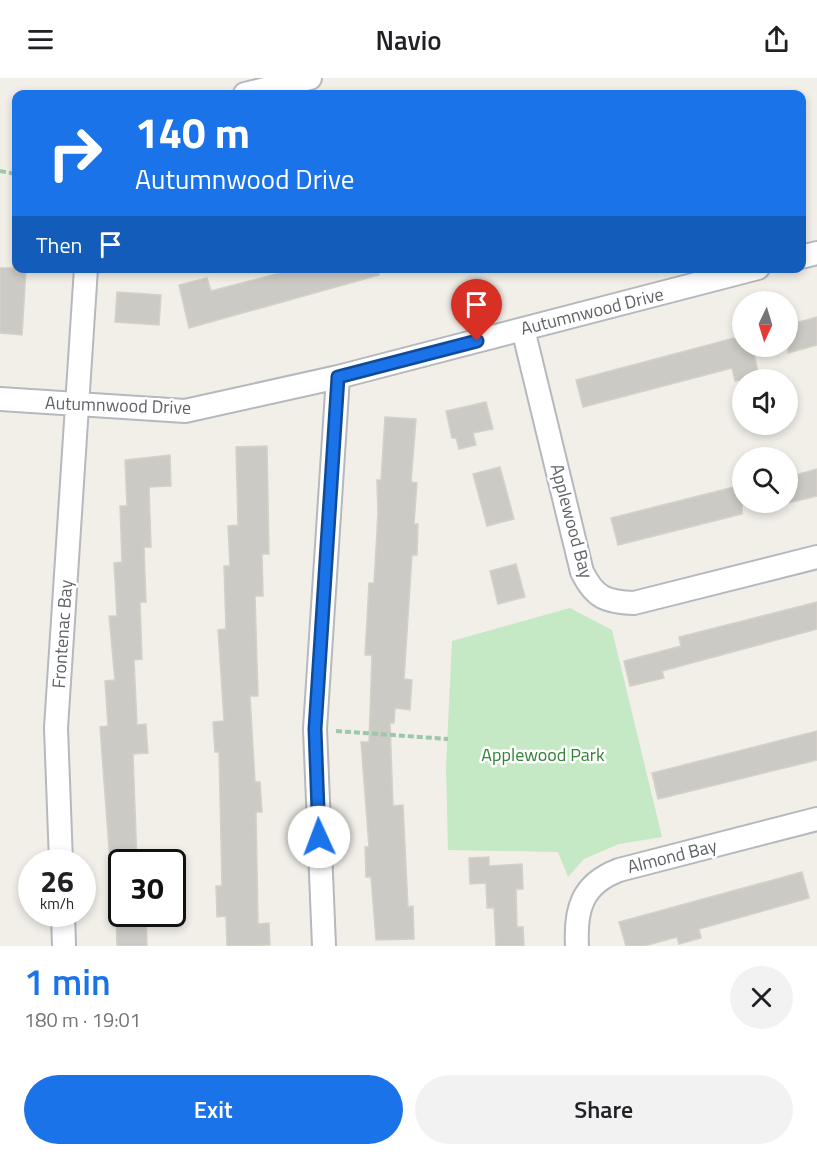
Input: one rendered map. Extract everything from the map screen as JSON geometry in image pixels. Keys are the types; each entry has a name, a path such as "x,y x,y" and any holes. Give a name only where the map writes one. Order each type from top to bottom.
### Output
{"street":[{"path":"261,90 310,78"},
{"name":"Frontenac Bay","path":"61,849 56,728 86,273"},
{"name":"Autumnwood Drive","path":"0,399 185,411 338,377 739,273"},
{"name":"Applewood Bay","path":"523,329 582,572 590,588 610,603 634,603 817,557"},
{"path":"324,946 315,729 338,377"},
{"name":"Almond Bay","path":"577,946 576,921 584,898 601,877 619,870 817,819"},
{"path":"63,927 64,946"}],"path":[{"path":"315,729 448,739"}],"green space":[{"name":"Applewood Park","path":"570,608 612,630 662,837 619,844 584,859 568,877 558,852 448,850 446,767 452,641"}],"building":[{"path":"0,268 12,268 12,273 26,273 22,335 0,333"},
{"path":"280,273 379,273 379,275 189,328 179,285 207,278 211,291"},
{"path":"117,292 161,295 159,325 115,322"},
{"path":"817,317 817,345 798,350 798,322"},
{"path":"732,339 732,357 755,357 757,369 732,368 583,407 576,380"},
{"path":"486,402 493,429 473,433 476,445 459,449 456,438 452,438 446,411"},
{"path":"385,417 416,419 411,482 417,483 414,524 418,524 417,555 412,555 404,679 412,680 410,710 395,708 394,723 390,723 393,806 403,805 408,907 413,906 414,939 376,940 371,877 366,877 365,847 369,847 361,742 369,742 372,655 365,655 369,583 374,583 378,513 377,480 381,480"},
{"path":"267,446 269,554 262,554 263,596 255,596 258,696 250,696 255,782 260,782 262,812 256,812 258,924 269,923 270,945 227,946 226,916 217,917 216,886 222,886 219,752 215,752 213,722 224,721 218,630 226,629 224,566 230,566 228,526 238,525 236,447"},
{"path":"170,455 171,486 149,487 151,547 144,547 146,602 140,602 142,659 134,660 137,725 146,724 148,753 133,754 137,849 109,849 100,727 108,726 105,681 115,680 109,616 117,616 114,563 122,562 120,506 127,506 125,460"},
{"path":"500,467 514,519 487,526 473,474"},
{"path":"817,469 817,496 798,501 798,474"},
{"path":"732,488 732,513 742,513 618,545 611,518"},
{"path":"516,564 525,597 498,604 490,571"},
{"path":"817,602 817,629 662,671 664,678 630,686 624,661 681,646 679,637"},
{"path":"817,731 817,760 658,799 652,773"},
{"path":"489,857 489,866 522,864 523,889 516,889 517,927 523,927 524,946 496,946 494,908 487,908 486,883 470,884 469,858"},
{"path":"802,872 809,898 699,929 701,938 679,944 677,937 644,946 626,946 619,922"},
{"path":"116,927 146,927 147,946 117,946"}],"route":[{"path":"319,837 315,729 338,377 477,341"}]}
